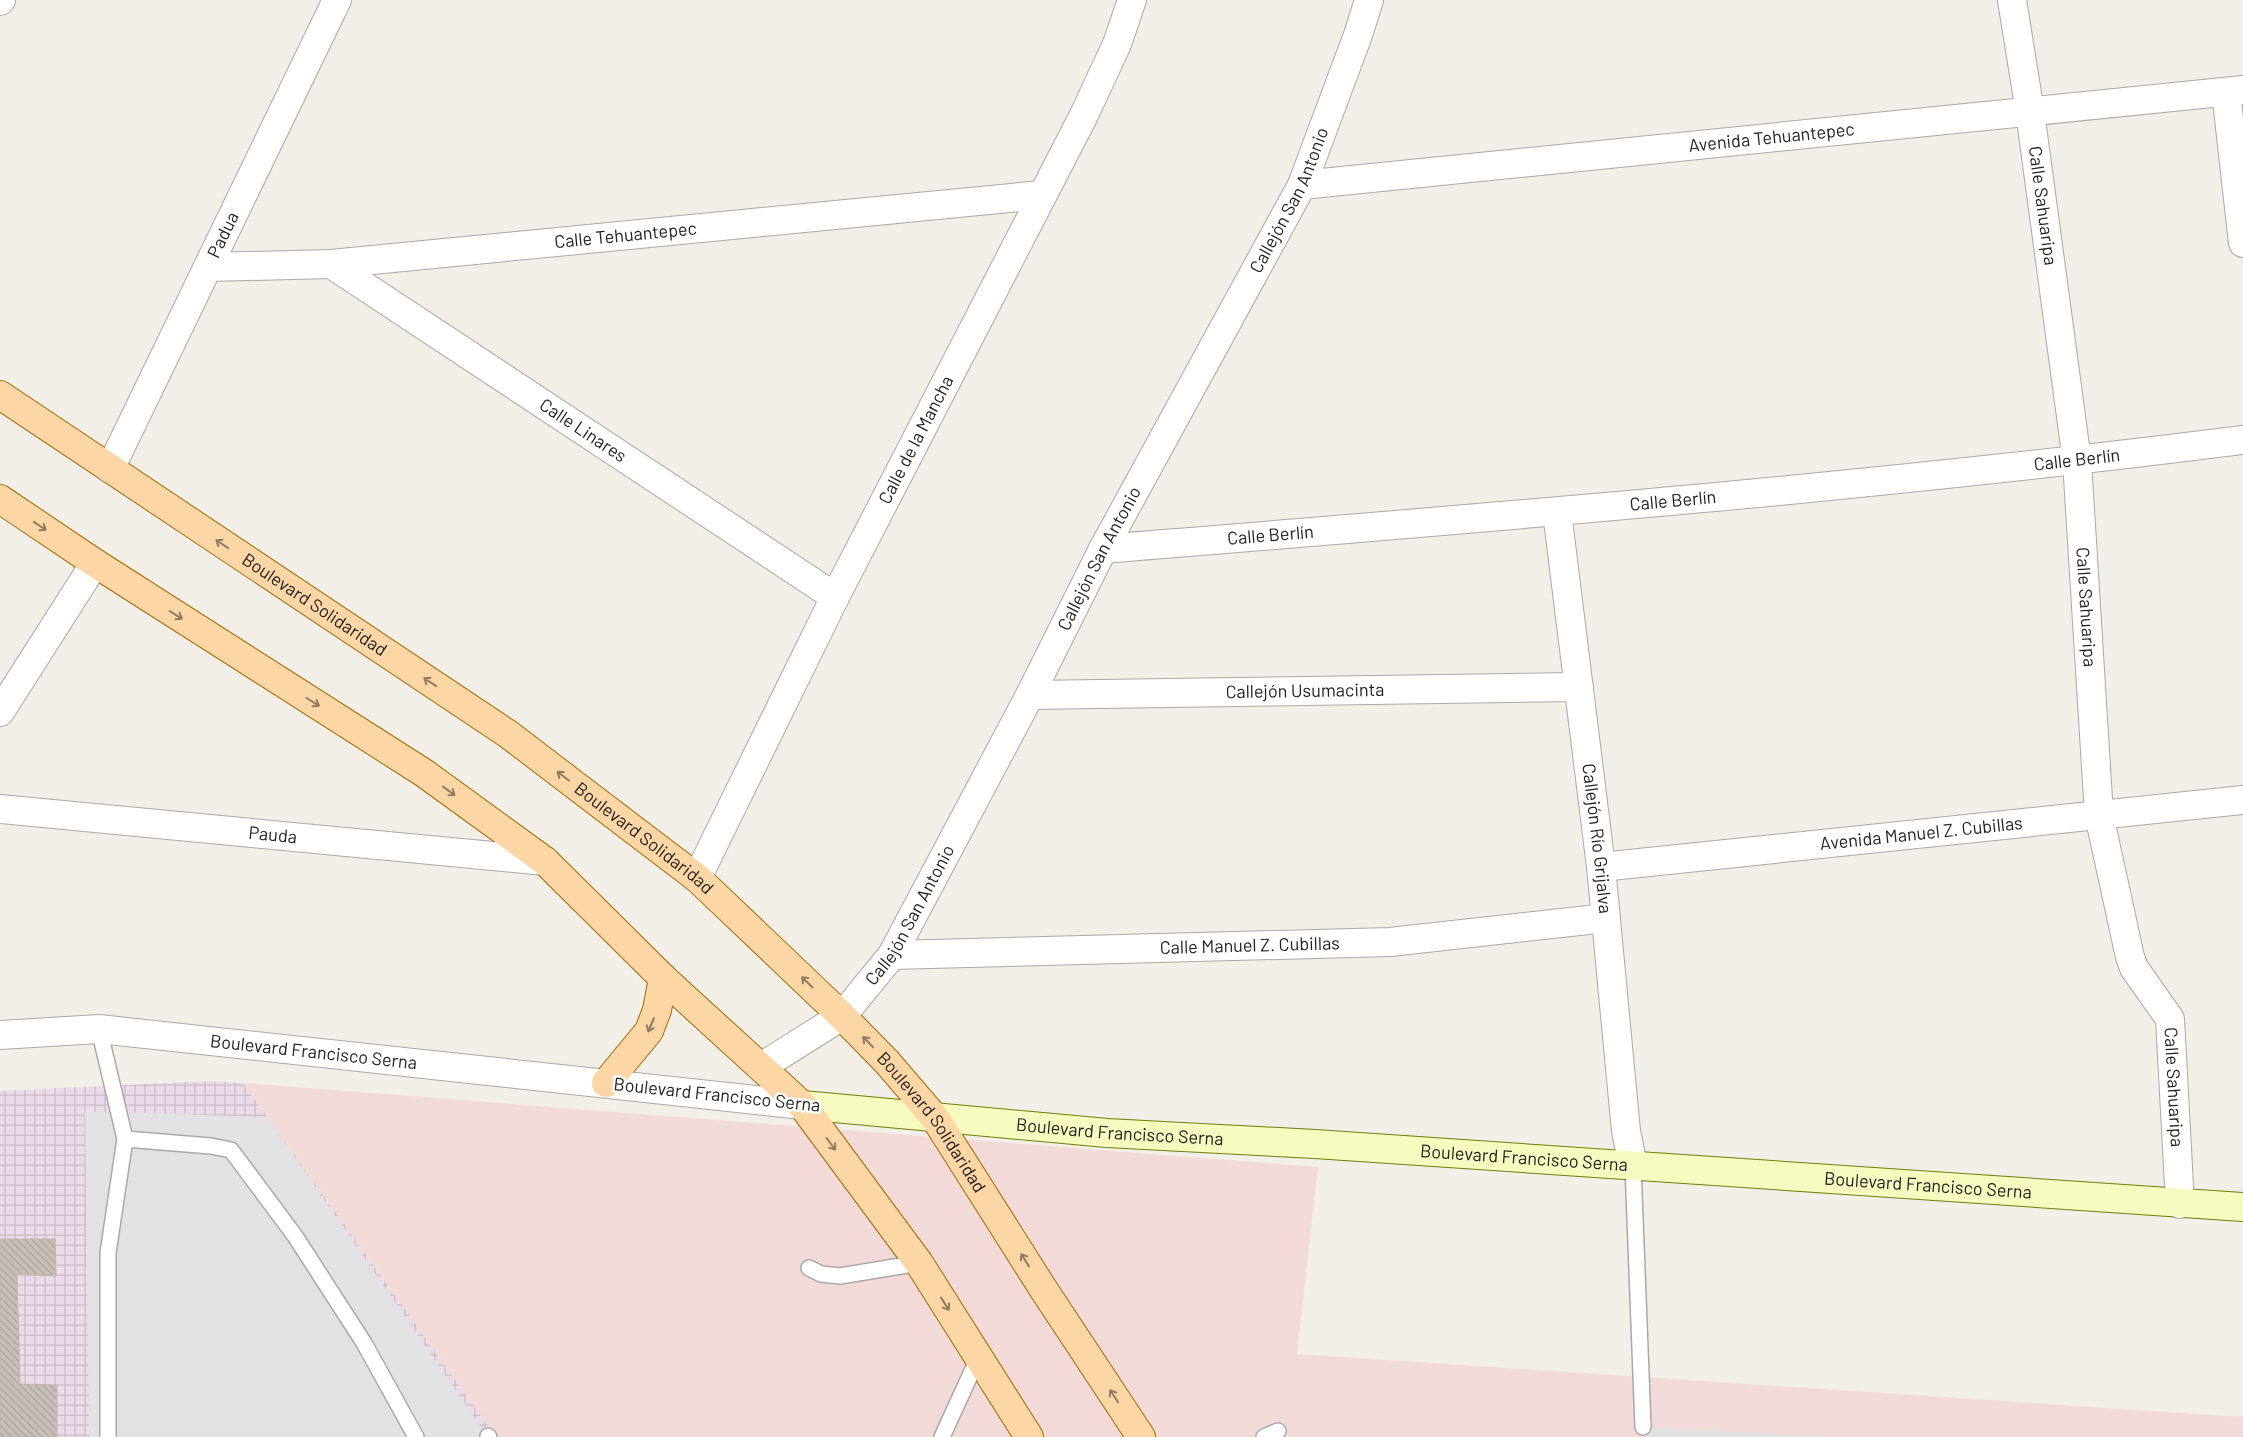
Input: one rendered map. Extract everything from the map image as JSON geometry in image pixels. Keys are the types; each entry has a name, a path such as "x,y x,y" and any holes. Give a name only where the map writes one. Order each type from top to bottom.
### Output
{"main road":[{"name":"Boulevard Solidaridad","path":"0,394 508,734 697,878 842,1016 887,1062 935,1118 1042,1287 1141,1437"},
{"path":"0,499 95,563 424,773 545,862 663,978 802,1105 919,1263 1029,1437"},
{"path":"606,1083 649,1031 658,1010 663,978"},
{"name":"Boulevard Francisco Serna","path":"802,1105 1107,1133 1324,1145 2243,1207"}],"street":[{"name":"Padua","path":"110,469 337,0"},
{"name":"Calle de la Mancha","path":"697,878 835,597 1113,53 1132,0"},
{"name":"Callejón San Antonio","path":"761,1067 842,1016 892,955 1030,695 1103,549 1302,185 1358,35 1369,0"},
{"name":"Calle Sahuaripa","path":"2012,0 2030,112 2077,461 2099,815 2130,957 2134,968 2170,1020 2180,1204"},
{"name":"Avenida Tehuantepec","path":"1302,185 2234,91"},
{"path":"2234,91 2243,244"},
{"name":"Calle Tehuantepec","path":"209,267 330,264 1041,195"},
{"name":"Calle Linares","path":"330,264 835,597"},
{"name":"Calle Berlín","path":"1103,549 1557,512 2077,461 2243,440"},
{"name":"Callejón Río Grijalva","path":"1557,512 1601,867 1626,1131 1633,1166"},
{"path":"0,712 95,563"},
{"name":"Callejón Usumacinta","path":"1030,695 1578,687"},
{"name":"Avenida Manuel Z. Cubillas","path":"1601,867 2243,800"},
{"name":"Pauda","path":"0,809 545,862"},
{"name":"Calle Manuel Z. Cubillas","path":"892,955 1390,942 1606,918"},
{"name":"Boulevard Francisco Serna","path":"0,1035 98,1029 802,1105"}],"lane":[{"path":"98,1029 125,1139 108,1253 108,1437"},
{"path":"125,1139 211,1146 231,1150 301,1244 364,1343 416,1437"},
{"path":"1633,1166 1642,1427"},
{"path":"809,1268 821,1274 840,1276 919,1263"},
{"path":"942,1437 978,1358"},
{"path":"1264,1437 1278,1431"}],"shaded area":[{"path":"208,1081 243,1083 496,1437 0,1437 0,1091"},
{"path":"243,1083 1318,1167 1297,1354 2243,1417 2243,1437 496,1437"},
{"path":"85,1111 267,1117 488,1437 89,1437"},
{"path":"1643,1427 1830,1437 1642,1437"}],"building":[{"path":"0,1239 55,1239 56,1276 17,1274 20,1384 57,1385 57,1437 0,1437"}]}
